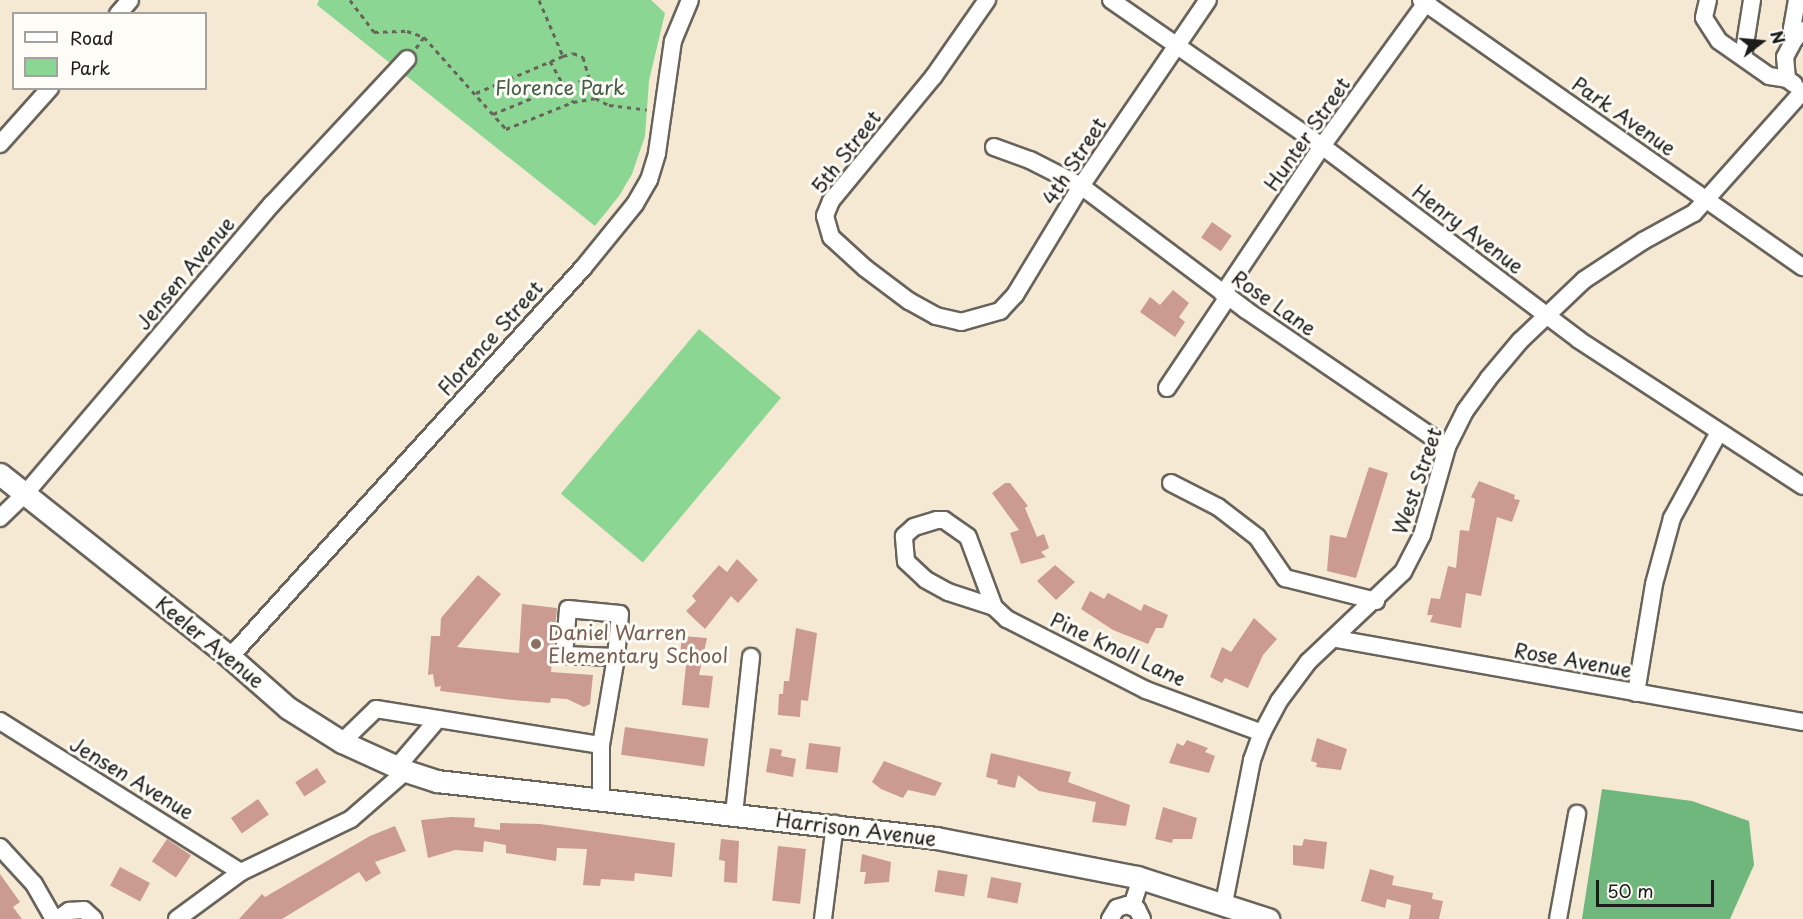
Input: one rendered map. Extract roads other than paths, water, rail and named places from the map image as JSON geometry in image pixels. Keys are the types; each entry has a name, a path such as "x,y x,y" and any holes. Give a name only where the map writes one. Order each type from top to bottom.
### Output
{"main road":[{"name":"Keeler Avenue","path":"0,474 230,657 288,708 342,742 402,769 437,781"},
{"name":"Harrison Avenue","path":"437,781 835,824 936,838 1141,878 1268,919"}],"street":[{"path":"120,12 130,0"},
{"name":"Florence Street","path":"230,657 584,268 635,204 649,180 657,153 673,41 690,0"},
{"name":"5th Street","path":"961,322 936,316 909,301 865,268 831,237 825,216 831,201 934,76 987,0"},
{"name":"Henry Avenue","path":"1111,0 1322,146 1547,315 1803,486"},
{"name":"4th Street","path":"961,322 1000,312 1015,295 1081,186 1208,0"},
{"path":"1708,0 1704,18 1709,32 1769,76 1787,79 1803,92"},
{"path":"1743,57 1752,0"},
{"path":"1787,79 1785,57 1798,35 1792,28 1797,0"},
{"name":"Hunter Street","path":"1167,388 1322,146 1424,1"},
{"name":"Park Avenue","path":"1424,1 1803,267"},
{"name":"Jensen Avenue","path":"0,518 25,494 272,204 407,59"},
{"path":"0,144 48,90"},
{"name":"West Street","path":"1224,903 1252,760 1262,733 1279,701 1308,662 1337,639 1403,572 1414,554 1447,447 1465,411 1488,379 1547,315 1608,262 1678,225 1707,200 1803,92"},
{"name":"Rose Lane","path":"993,147 1030,160 1081,186 1226,295 1447,447"},
{"path":"1636,693 1654,584 1672,518 1719,432"},
{"path":"1171,483 1218,507 1257,537 1285,578 1376,601"},
{"name":"Pine Knoll Lane","path":"994,607 981,564 962,530 937,520 914,527 904,536 906,561 926,579 994,607 1007,619 1146,690 1262,733"},
{"name":"Rose Avenue","path":"1337,639 1803,722"},
{"path":"601,800 602,745 616,657"},
{"path":"734,814 751,657"},
{"path":"342,742 376,709 602,745"},
{"path":"187,916 241,872 351,819 402,769 438,719"},
{"name":"Jensen Avenue","path":"0,721 241,872"},
{"path":"1558,919 1577,814"},
{"path":"823,919 835,824"},
{"path":"0,846 34,884 56,919 69,911 84,910 94,919"},
{"path":"1110,919 1117,909 1137,913 1141,878"}],"place":[{"name":"Daniel Warren Elementary School","path":"536,644"}],"park label":[{"name":"Florence Park","path":"560,87"}]}
